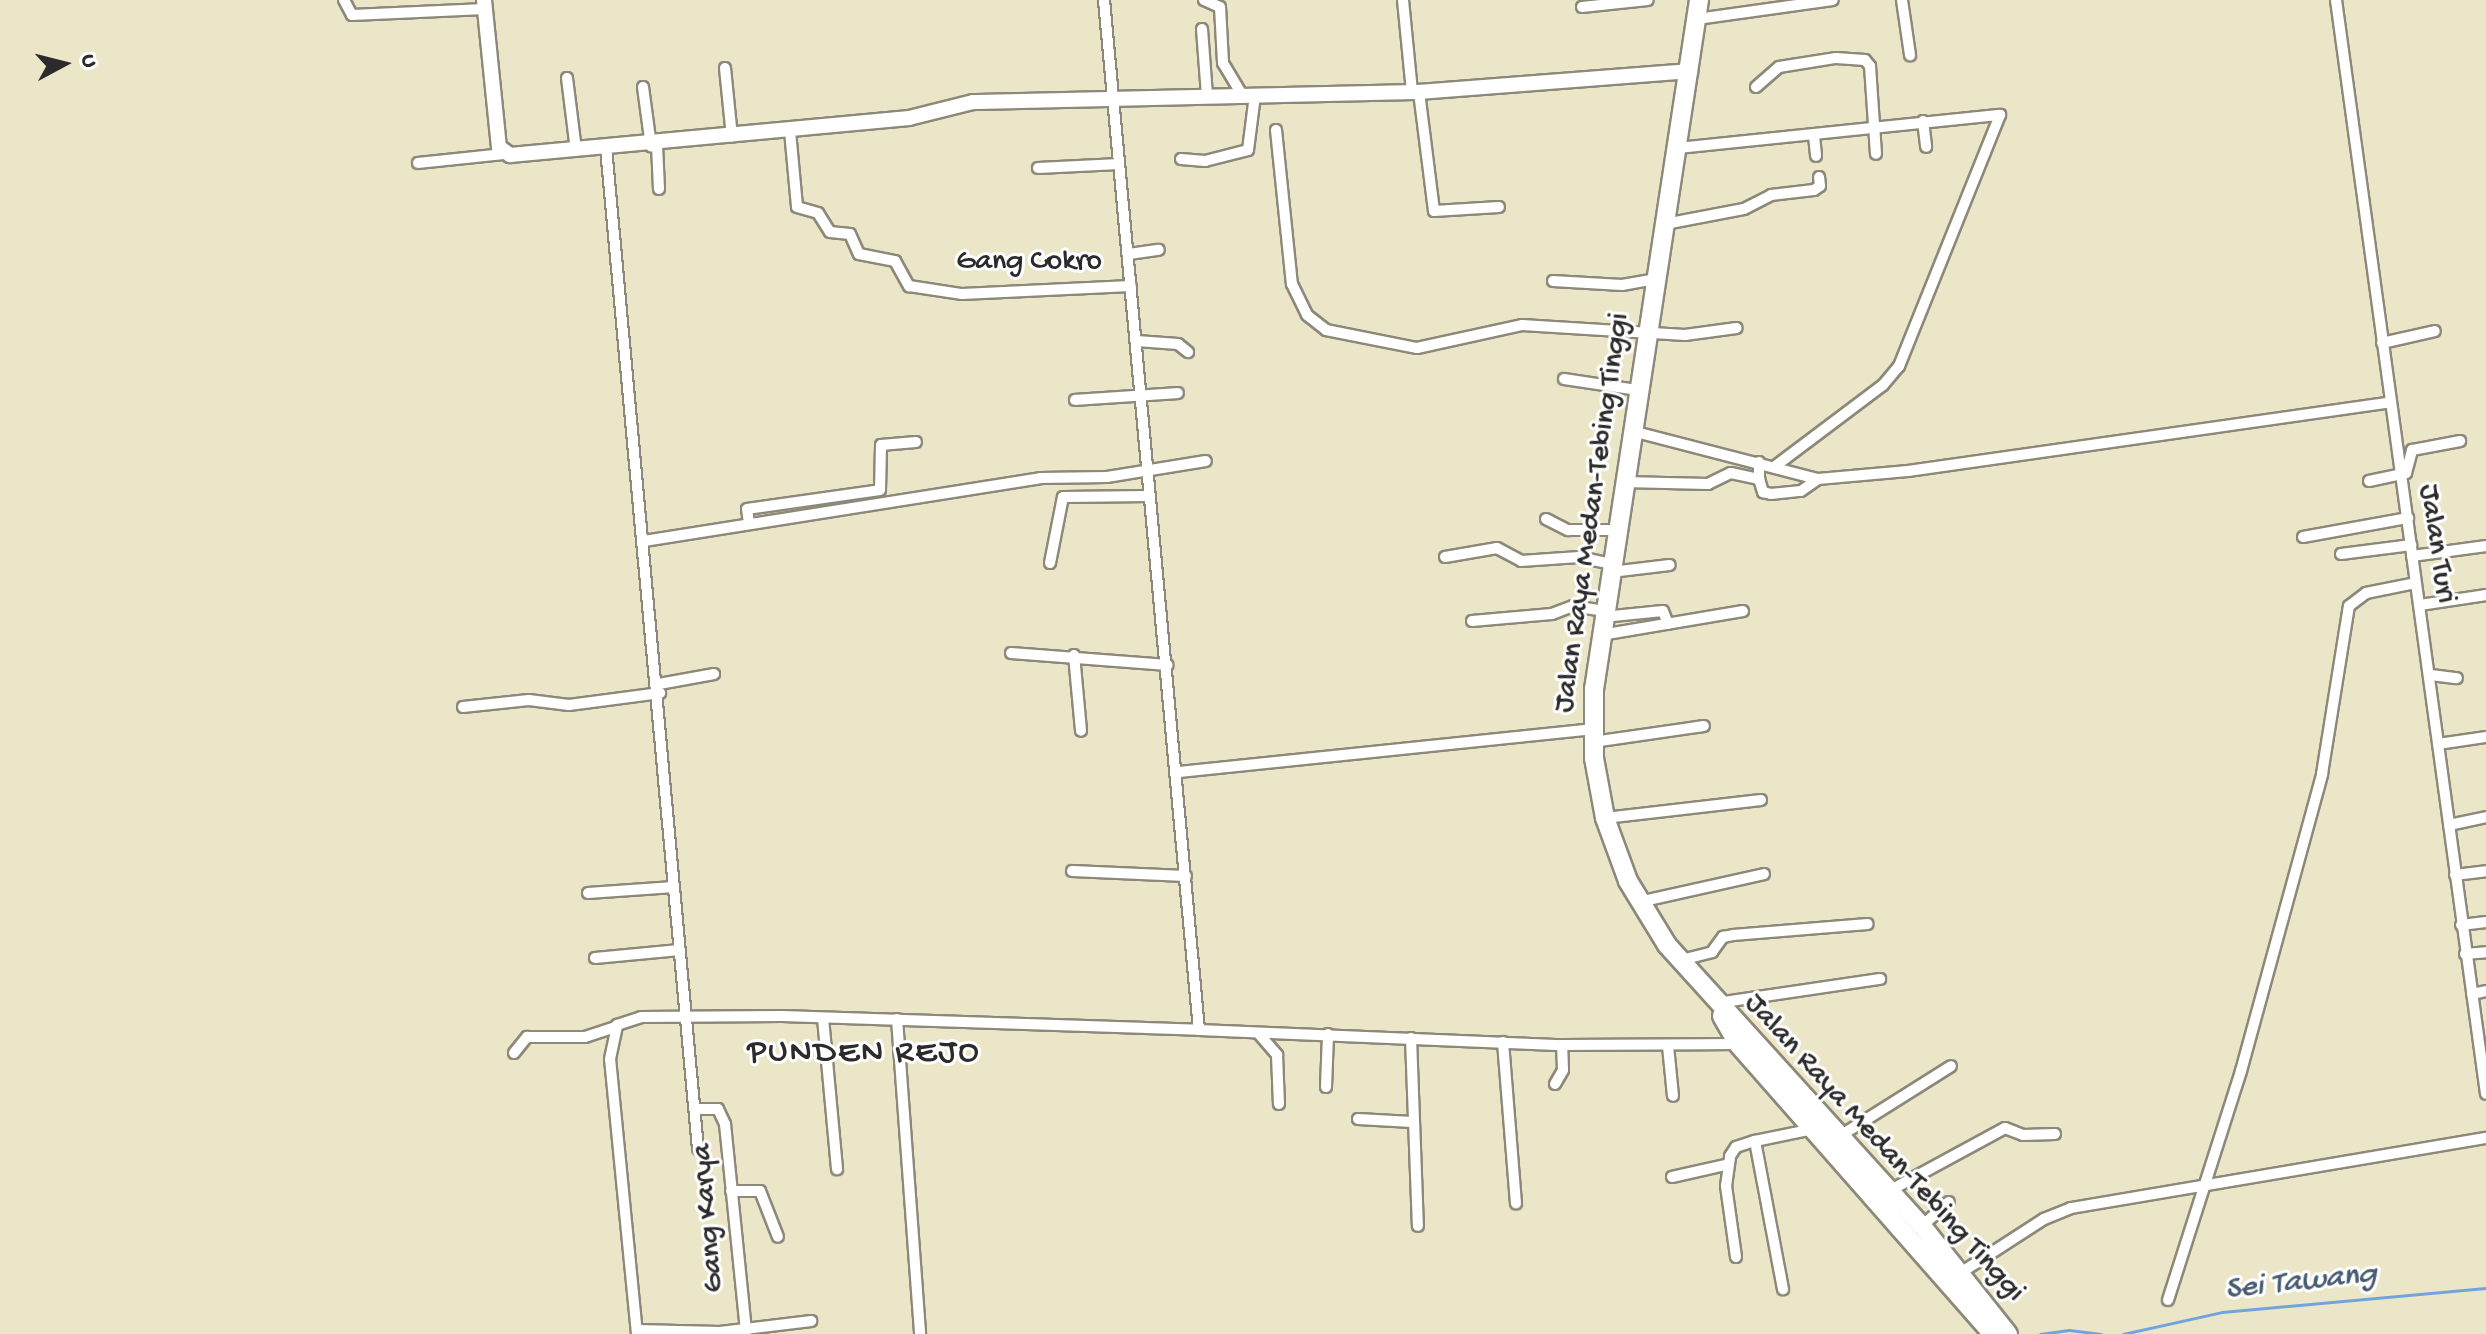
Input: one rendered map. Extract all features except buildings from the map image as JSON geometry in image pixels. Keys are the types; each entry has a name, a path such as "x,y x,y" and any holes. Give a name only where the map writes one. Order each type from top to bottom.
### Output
{"highway":[{"name":"Jalan Raya Medan-Tebing Tinggi","path":"1698,9 1603,621 1592,735 1605,818 1639,902 1679,960 1715,1003 1749,1033 1962,1272 1997,1329"},
{"name":"Jalan Raya Medan-Tebing Tinggi","path":"1715,1003 1738,1044 1997,1329"}],"street":[{"path":"344,0 352,15 484,4 499,147 504,154"},
{"path":"1104,0 1149,496 1179,772 1199,1030"},
{"path":"1181,159 1219,159 1248,150 1248,95 1223,63 1220,7 1204,0"},
{"path":"1403,0 1434,211 1499,207"},
{"path":"1582,7 1648,0"},
{"path":"1698,9 1833,0"},
{"path":"1902,0 1910,55"},
{"name":"Jalan Turi","path":"2336,0 2415,583 2431,675 2465,954 2486,1087"},
{"path":"1202,29 1207,96"},
{"path":"1756,87 1779,67 1860,58 1870,66 1876,154"},
{"path":"725,68 732,137"},
{"path":"418,163 504,154 654,146 909,118 973,102 1416,92 1690,71"},
{"path":"567,78 576,150"},
{"path":"643,87 659,189"},
{"path":"1678,148 2000,115 1896,371 1774,467"},
{"path":"1923,121 1926,147"},
{"path":"1276,130 1292,284 1307,315 1326,330 1417,348 1522,325 1702,335 1737,328"},
{"name":"Gang Cokro","path":"790,131 797,207 818,213 830,232 850,234 859,254 895,261 909,286 962,294 1131,286"},
{"path":"1814,136 1816,156"},
{"name":"Gang Karya","path":"606,148 659,688 695,1109 723,1113 746,1331 637,1332"},
{"path":"1038,168 1119,164"},
{"path":"1665,224 1744,209 1771,195 1814,190 1820,186 1819,177"},
{"path":"1129,254 1159,250"},
{"path":"1553,281 1622,285 1656,279"},
{"path":"2382,343 2435,331"},
{"path":"1137,341 1173,343 1188,352"},
{"path":"1564,379 1638,390"},
{"path":"1075,400 1141,399 1178,393"},
{"path":"1624,482 1708,484 1731,473 1774,467 1818,479 1908,471 2390,402"},
{"path":"1632,431 1759,470"},
{"path":"2369,481 2400,476 2409,470 2412,450 2460,441"},
{"path":"749,523 747,509 880,490 881,445 916,442"},
{"path":"644,541 1040,478 1147,473 1158,466 1206,461"},
{"path":"1759,470 1763,492 1771,494 1801,491 1818,479"},
{"path":"1050,563 1063,497 1149,496"},
{"path":"2303,537 2408,518"},
{"path":"1546,519 1568,530 1617,530"},
{"path":"2341,554 2486,546"},
{"path":"1445,557 1497,548 1521,561 1579,557 1611,568 1670,565"},
{"path":"2168,1300 2204,1186 2322,774 2349,606 2366,593 2415,583"},
{"path":"2420,605 2486,595"},
{"path":"1472,621 1563,613 1573,606 1603,621 1668,624 1743,611"},
{"path":"1603,621 1663,611 1668,624"},
{"path":"1011,653 1074,655 1168,665"},
{"path":"1074,655 1081,731"},
{"path":"463,707 539,701 553,705 659,688 714,674"},
{"path":"2431,675 2457,678"},
{"path":"1179,772 1704,726"},
{"path":"2438,744 2486,737"},
{"path":"1605,818 1761,800"},
{"path":"2449,825 2486,817"},
{"path":"1072,871 1186,876"},
{"path":"2455,875 2486,871"},
{"path":"1639,902 1764,874"},
{"path":"588,893 674,887"},
{"path":"2461,925 2486,922"},
{"path":"1679,960 1712,952 1733,935 1868,924"},
{"path":"595,958 680,950"},
{"path":"2465,954 2486,952"},
{"path":"1715,1003 1880,979"},
{"path":"2472,994 2486,991"},
{"path":"514,1053 527,1037 585,1037 641,1017 685,1016 897,1019 1562,1045 1738,1044"},
{"path":"823,1018 837,1169"},
{"path":"897,1019 906,1198 920,1334"},
{"path":"615,1027 610,1059 637,1332"},
{"path":"1259,1034 1279,1062 1279,1104"},
{"path":"1326,1087 1328,1034"},
{"path":"1411,1038 1418,1226"},
{"path":"1503,1042 1516,1203"},
{"path":"1555,1084 1563,1070 1562,1045"},
{"path":"1668,1046 1673,1096"},
{"path":"1840,1136 1951,1066"},
{"path":"695,1109 698,1149"},
{"path":"1358,1119 1412,1122"},
{"path":"1736,1257 1725,1165 1736,1147 1814,1128"},
{"path":"1889,1191 2005,1128 2023,1135 2055,1134"},
{"path":"1962,1272 2058,1212 2486,1138"},
{"path":"1755,1141 1783,1289"},
{"path":"1672,1177 1725,1165"},
{"path":"731,1191 760,1191 778,1237"},
{"path":"1922,1226 1949,1202"},
{"path":"746,1331 787,1330 811,1321"}],"waterway":[{"name":"Sei Tawang","path":"2123,1334 2222,1312 2486,1288"},
{"name":"Sei Tawang","path":"2040,1334 2069,1330 2101,1334"}],"district":[{"name":"PUNDEN REJO","path":"864,1055"}]}
